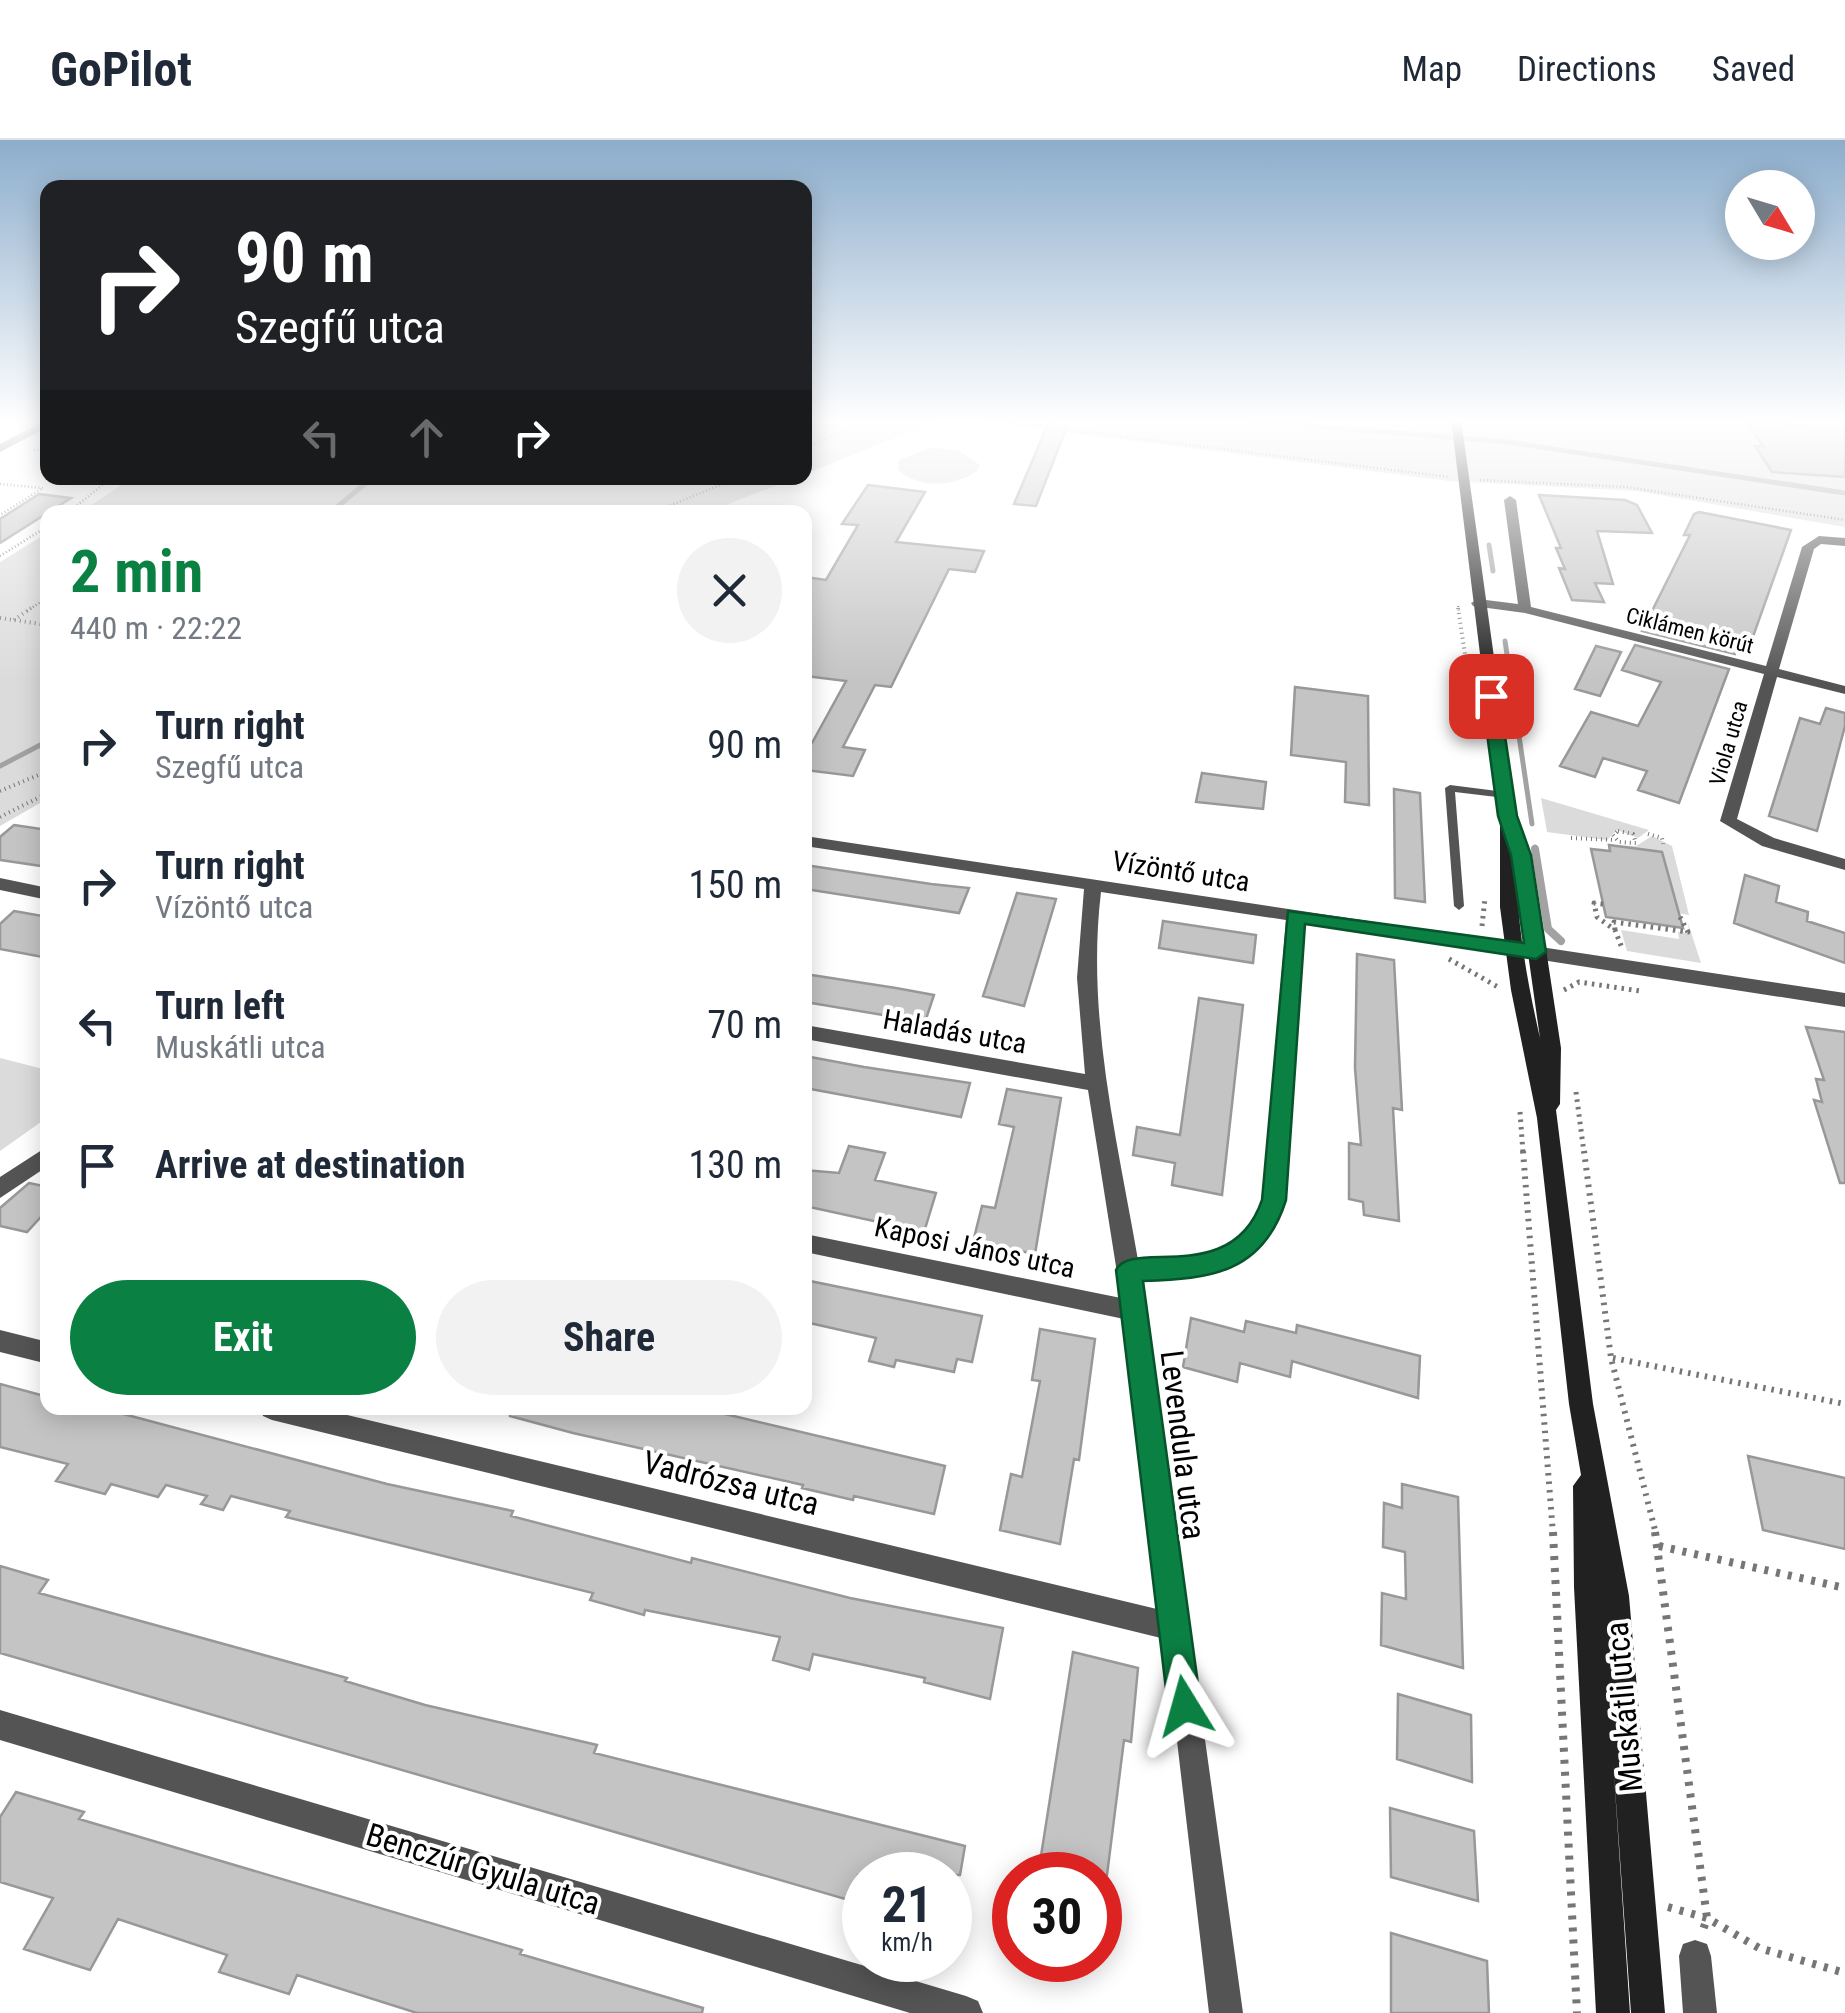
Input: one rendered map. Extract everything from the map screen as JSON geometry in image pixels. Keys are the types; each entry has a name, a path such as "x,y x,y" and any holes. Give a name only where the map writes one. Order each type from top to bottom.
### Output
{"main road":[{"name":"Muskátli utca","path":"1466,506 1504,795 1521,855 1550,1048 1547,1118"},
{"name":"Muskátli utca","path":"1508,816 1505,850 1515,949 1547,1118 1582,1404 1615,1596 1648,2013"},
{"name":"Muskátli utca","path":"1582,1404 1613,2013"}],"street":[{"path":"1511,506 1524,609"},
{"path":"1772,671 1811,542 1845,542"},
{"name":"Ciklámen körút","path":"1478,603 1524,609 1845,690"},
{"name":"Viola utca","path":"1772,671 1728,821 1768,842 1845,865"},
{"name":"Vízöntő utca","path":"812,843 1845,1000"},
{"path":"0,884 40,892"},
{"name":"Levendula utca","path":"1092,885 1087,934 1096,1084 1134,1311 1226,2013"},
{"path":"1128,1270 1190,1268 1222,1261 1249,1245 1267,1222 1274,1200 1295,916"},
{"name":"Haladás utca","path":"812,1033 1096,1084"},
{"path":"0,1188 40,1160"},
{"name":"Kaposi János utca","path":"812,1244 1134,1311"},
{"path":"0,1342 40,1351"},
{"name":"Vadrózsa utca","path":"301,1415 1174,1627"},
{"name":"Benczúr Gyula utca","path":"0,1725 966,2013"},
{"path":"1694,1956 1700,2013"}],"lane":[{"path":"1459,906 1450,788 1504,795"}],"path":[{"path":"1755,506 1845,520"},
{"path":"0,556 40,531"},
{"path":"14,620 40,602"},
{"path":"0,618 40,624"},
{"path":"0,791 40,774"},
{"path":"0,818 40,797"},
{"path":"1616,840 1614,834 1622,831 1636,839"},
{"path":"1571,838 1616,840 1631,845 1650,834 1662,838 1663,844"},
{"path":"1605,842 1607,851"},
{"path":"1604,904 1594,903 1597,917 1615,930"},
{"path":"1624,966 1614,922 1688,932 1680,917"},
{"path":"1446,956 1498,987"},
{"path":"1489,968 1498,987 1500,1004"},
{"path":"1559,996 1578,982 1648,992"},
{"path":"1574,1083 1611,1358 1659,1546 1707,1918 1694,1956"},
{"path":"1519,1101 1550,1476 1577,2013"},
{"path":"1611,1358 1845,1404"},
{"path":"1659,1546 1845,1588"},
{"path":"1569,1881 1604,1888"},
{"path":"1639,1898 1707,1918 1759,1948 1845,1973"}],"shaded area":[{"path":"1726,506 1845,506 1845,527"},
{"path":"40,537 40,803 0,826 0,562"},
{"path":"1541,798 1649,830 1638,838 1617,830 1607,840 1547,832"},
{"path":"1652,836 1672,846 1689,915 1679,913 1662,852 1609,845 1636,846"},
{"path":"1687,920 1701,963 1627,951 1621,930 1679,939 1678,932 1690,933"},
{"path":"0,1058 40,1068 40,1123 0,1151"}],"building":[{"path":"20,506 40,506 40,518 0,543 0,519"},
{"path":"854,506 917,506 896,542 984,551 975,572 949,569 891,687 875,685 843,747 865,750 853,776 812,771 812,743 846,681 812,677 812,578 826,580 858,525 842,524"},
{"path":"1544,506 1638,506 1652,533 1597,531 1613,584 1595,583 1604,602 1572,600 1559,568 1565,569 1556,548 1561,548"},
{"path":"1694,514 1791,530 1750,645 1738,646 1735,654 1642,631 1690,535 1684,535"},
{"path":"1635,645 1729,669 1679,803 1638,790 1647,771 1603,758 1595,777 1560,766 1591,712 1638,726 1661,682 1622,670"},
{"path":"1596,646 1621,652 1600,696 1575,689"},
{"path":"1295,687 1368,696 1369,805 1345,802 1346,762 1291,755"},
{"path":"1826,708 1845,713 1845,726 1817,831 1769,816 1800,718 1820,724"},
{"path":"1202,773 1266,782 1263,809 1196,802"},
{"path":"1394,789 1420,793 1425,902 1395,898"},
{"path":"14,825 40,829 40,866 0,860 0,837"},
{"path":"1609,845 1662,852 1683,928 1606,917 1591,849 1610,851"},
{"path":"812,866 969,888 959,913 812,890"},
{"path":"1745,875 1779,886 1776,902 1808,912 1807,921 1845,933 1845,963 1734,923"},
{"path":"1017,893 1056,899 1024,1006 983,996"},
{"path":"14,911 40,916 40,956 0,949 0,924"},
{"path":"1163,921 1256,935 1253,963 1159,948"},
{"path":"1357,954 1394,960 1402,1110 1393,1108 1399,1221 1364,1215 1363,1202 1349,1199 1349,1143 1361,1145 1355,1068"},
{"path":"812,975 934,995 925,1022 812,1003"},
{"path":"1199,998 1243,1005 1222,1195 1172,1185 1175,1163 1133,1155 1137,1127 1180,1135"},
{"path":"1806,1027 1845,1032 1845,1183 1840,1183 1814,1100 1822,1102 1816,1079 1824,1080"},
{"path":"812,1057 970,1083 961,1117 812,1089"},
{"path":"1007,1089 1061,1098 1035,1254 973,1242 982,1206 995,1208 1014,1127 999,1124"},
{"path":"849,1146 885,1153 875,1180 936,1193 924,1232 812,1208 812,1171 839,1173"},
{"path":"29,1183 40,1185 40,1218 27,1232 0,1226 0,1208"},
{"path":"812,1281 982,1316 972,1362 957,1359 954,1372 896,1360 894,1367 869,1361 876,1338 812,1324"},
{"path":"1191,1318 1244,1332 1246,1321 1296,1333 1297,1325 1420,1356 1418,1398 1292,1361 1290,1377 1240,1363 1237,1382 1183,1367"},
{"path":"1040,1329 1095,1339 1079,1460 1074,1459 1060,1544 1000,1530 1011,1474 1022,1477 1040,1381 1032,1380"},
{"path":"0,1384 40,1395 40,1415 127,1415 387,1484 513,1511 511,1516 691,1563 692,1558 850,1598 1003,1628 990,1699 924,1682 925,1678 813,1654 809,1670 773,1660 780,1637 645,1610 644,1615 590,1600 593,1593 286,1517 290,1511 231,1496 223,1510 201,1504 207,1496 166,1485 158,1497 111,1484 105,1494 56,1481 68,1464 0,1447"},
{"path":"729,1415 945,1466 934,1514 854,1496 853,1500 510,1416"},
{"path":"1748,1456 1845,1478 1845,1549 1763,1530"},
{"path":"1402,1484 1458,1497 1463,1668 1381,1645 1382,1593 1406,1599 1405,1552 1383,1547 1384,1503 1402,1508"},
{"path":"0,1566 48,1580 39,1593 347,1678 345,1681 425,1705 597,1745 594,1753 965,1846 964,1852 842,1852 842,1898 0,1653"},
{"path":"1073,1652 1138,1668 1131,1742 1124,1740 1110,1852 1042,1852"},
{"path":"1398,1694 1471,1715 1472,1782 1397,1759"},
{"path":"16,1792 84,1812 79,1819 522,1950 520,1954 703,2008 702,2013 417,2013 297,1975 289,1994 219,1972 227,1955 118,1919 90,1970 24,1949 53,1898 0,1882 0,1817"},
{"path":"1390,1808 1474,1831 1478,1901 1391,1877"},
{"path":"1391,1933 1487,1961 1489,2013 1391,2013"}],"waterway":[{"path":"1489,545 1493,571"},
{"path":"1505,641 1532,824"},
{"path":"0,766 40,745"},
{"path":"1535,847 1536,851"},
{"path":"1535,849 1548,929 1561,941"}],"route":[{"path":"1185,1706 1128,1270 1190,1268 1222,1261 1249,1245 1267,1222 1274,1200 1295,916 1536,952 1527,883 1508,816 1491,696"}]}
